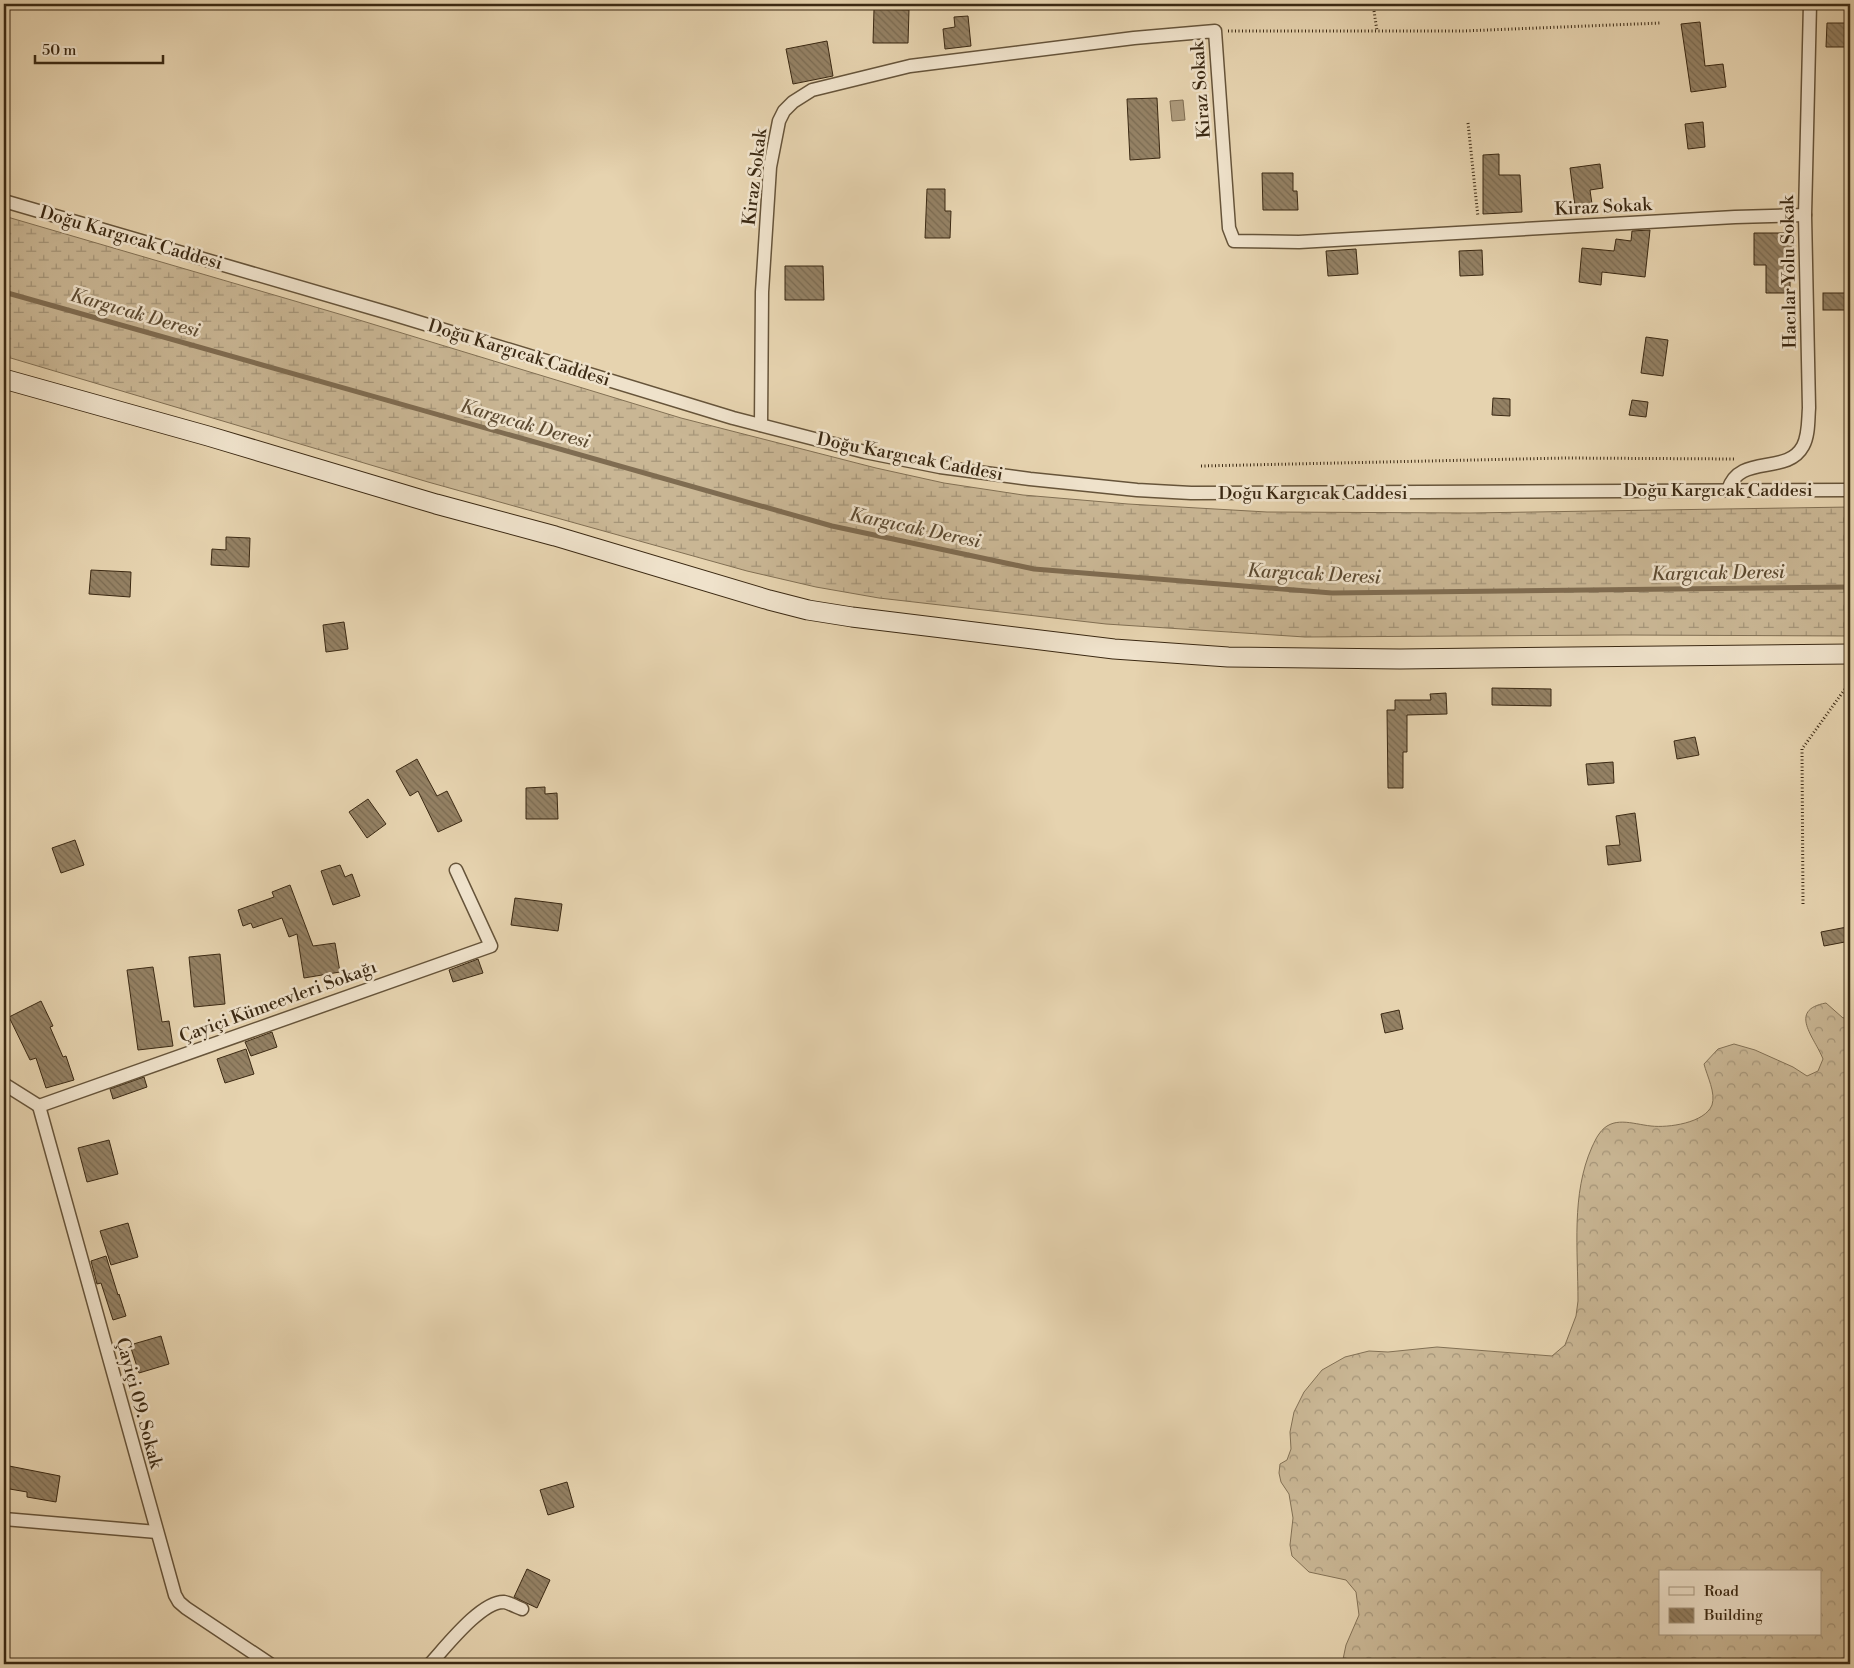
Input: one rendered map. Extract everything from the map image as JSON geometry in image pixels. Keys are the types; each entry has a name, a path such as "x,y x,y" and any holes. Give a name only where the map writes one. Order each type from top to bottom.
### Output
{"street":[{"name":"Hacılar Yolu Sokak","path":"1728,490 1730,481 1741,472 1789,460 1803,447 1806,440 1809,408 1805,215 1810,4"},
{"name":"Kiraz Sokak","path":"761,426 762,292 770,167 779,121 784,111 812,90 910,66 1134,38 1215,31 1229,228 1234,241 1299,242 1735,217 1805,215"},
{"name":"Doğu Kargıcak Caddesi","path":"4,201 392,314 761,426 865,452 940,467 1030,479 1137,490 1191,493 1850,490"},
{"path":"4,379 208,436 436,504 555,536 769,600 808,610 852,617 1114,649 1228,657 1400,659 1850,654"},
{"name":"Çayiçi Kümeevleri Sokağı","path":"39,1106 490,946 456,870"},
{"path":"4,1084 39,1106"},
{"name":"Çayiçi 09. Sokak","path":"39,1106 171,1586 179,1602 270,1664"},
{"path":"4,1519 157,1532"},
{"path":"430,1664 474,1618 490,1605 504,1602 522,1609"}],"path":[{"path":"1373,4 1377,31"},
{"path":"1215,31 1463,31 1661,23"},
{"path":"1468,123 1480,232"},
{"path":"1201,466 1565,458 1740,459"},
{"path":"1803,904 1802,749 1850,682"}],"green space":[{"path":"4,216 346,316 681,418 876,468 944,483 1023,495 1128,504 1267,512 1470,513 1850,507 1850,636 1305,637 1106,624 879,598 816,587 747,571 428,482 4,356"},
{"path":"1826,1003 1843,1018 1850,1016 1850,1664 1342,1664 1346,1645 1359,1615 1356,1592 1346,1580 1309,1572 1292,1556 1290,1545 1293,1518 1289,1494 1281,1482 1279,1473 1280,1464 1287,1460 1291,1449 1290,1432 1294,1412 1304,1392 1322,1370 1345,1357 1369,1351 1388,1352 1437,1347 1552,1356 1565,1345 1576,1316 1578,1301 1578,1203 1585,1165 1599,1134 1610,1124 1623,1122 1667,1126 1685,1123 1702,1116 1708,1111 1713,1100 1704,1064 1718,1049 1734,1044 1755,1050 1793,1067 1807,1076 1818,1071 1823,1059 1807,1026 1806,1018 1808,1012 1814,1007"}],"shaded area":[{"path":"1183,100 1185,120 1172,121 1170,101"}],"building":[{"path":"874,9 909,10 908,43 873,43"},
{"path":"968,16 971,46 945,49 943,29 955,27 954,17"},
{"path":"1700,22 1705,66 1723,64 1726,87 1691,92 1681,24"},
{"path":"1827,23 1850,23 1850,47 1826,47"},
{"path":"827,41 833,76 793,84 786,49"},
{"path":"1157,98 1160,158 1130,160 1127,99"},
{"path":"1703,122 1705,147 1688,149 1685,124"},
{"path":"1499,154 1499,175 1520,175 1522,212 1483,214 1483,155"},
{"path":"1600,164 1603,188 1590,190 1592,204 1575,206 1570,168"},
{"path":"1262,173 1293,173 1293,191 1297,191 1298,210 1263,210"},
{"path":"927,189 945,189 945,211 951,211 950,238 925,238"},
{"path":"1650,230 1645,277 1602,272 1601,285 1579,282 1582,248 1614,251 1616,239 1631,241 1632,231"},
{"path":"1754,233 1793,233 1794,265 1790,265 1790,293 1766,293 1766,265 1754,265"},
{"path":"1356,249 1358,274 1328,276 1326,251"},
{"path":"1482,250 1483,275 1460,276 1459,251"},
{"path":"785,266 823,266 824,300 785,300"},
{"path":"1823,293 1850,293 1850,310 1823,310"},
{"path":"1646,337 1668,340 1663,376 1641,373"},
{"path":"1493,398 1510,399 1510,416 1492,415"},
{"path":"1632,400 1648,402 1646,417 1629,415"},
{"path":"226,537 250,538 249,567 211,565 212,549 226,550"},
{"path":"91,570 131,572 130,597 89,594"},
{"path":"344,622 348,649 326,652 323,625"},
{"path":"1492,688 1551,689 1551,706 1492,705"},
{"path":"1446,693 1447,714 1407,715 1407,752 1403,752 1403,788 1388,788 1387,710 1395,710 1395,700 1431,700 1430,694"},
{"path":"1695,737 1699,755 1677,759 1674,741"},
{"path":"417,759 437,796 447,791 462,821 438,832 418,791 410,796 396,771"},
{"path":"1613,762 1614,783 1588,785 1586,764"},
{"path":"545,787 545,794 557,793 558,819 526,819 526,788"},
{"path":"368,799 386,824 367,838 349,812"},
{"path":"1635,813 1641,861 1608,865 1606,846 1620,845 1616,816"},
{"path":"75,840 84,865 61,873 52,848"},
{"path":"340,865 345,877 352,874 360,896 333,905 321,871"},
{"path":"290,885 313,946 335,943 340,972 304,978 297,934 289,937 282,918 253,928 251,923 243,926 238,910 274,897 272,892"},
{"path":"515,898 562,904 558,931 511,925"},
{"path":"1847,927 1850,941 1824,946 1821,932"},
{"path":"220,954 225,1004 194,1007 189,957"},
{"path":"478,959 483,973 453,982 449,970"},
{"path":"153,967 162,1022 169,1021 173,1046 138,1050 127,970"},
{"path":"41,1001 53,1026 50,1027 63,1057 66,1056 74,1080 46,1088 36,1058 30,1060 9,1017"},
{"path":"1399,1010 1403,1029 1385,1033 1381,1014"},
{"path":"272,1032 277,1047 251,1056 245,1042"},
{"path":"246,1049 254,1074 225,1083 217,1059"},
{"path":"144,1077 147,1087 113,1099 110,1089"},
{"path":"109,1140 118,1174 87,1182 78,1148"},
{"path":"128,1223 138,1257 111,1265 100,1231"},
{"path":"106,1256 126,1316 113,1320 101,1283 97,1284 91,1261"},
{"path":"161,1336 169,1364 139,1373 130,1345"},
{"path":"4,1465 60,1476 56,1502 27,1497 27,1492 4,1488"},
{"path":"567,1482 574,1507 548,1515 540,1490"},
{"path":"527,1569 550,1580 537,1608 514,1597"}],"waterway":[{"name":"Kargıcak Deresi","path":"4,292 832,526 1034,569 1332,593 1850,587"}]}
